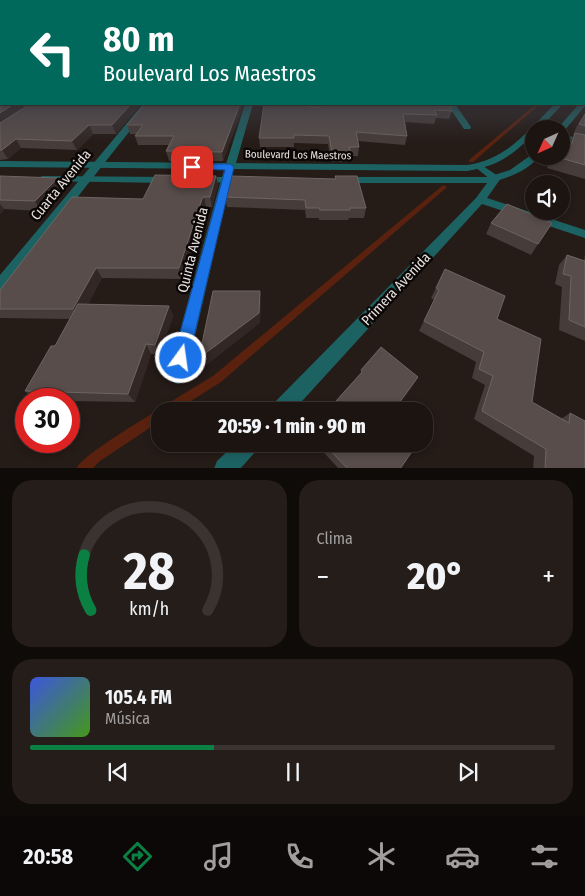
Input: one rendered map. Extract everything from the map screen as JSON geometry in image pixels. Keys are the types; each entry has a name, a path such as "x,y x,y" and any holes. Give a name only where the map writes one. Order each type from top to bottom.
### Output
{"street":[{"name":"Cuarta Avenida","path":"0,285 146,105"},
{"name":"Quinta Avenida","path":"177,376 226,180 249,105"},
{"path":"452,105 467,127"},
{"path":"543,120 558,105"},
{"path":"570,120 583,106"},
{"name":"Boulevard Los Maestros","path":"0,164 441,169 480,167 505,158 525,138"},
{"path":"570,139 585,143"},
{"name":"Boulevard Los Maestros","path":"336,180 476,181 510,175 526,165"},
{"path":"480,167 496,178"},
{"name":"Primera Avenida","path":"289,402 480,200 496,178"},
{"name":"Boulevard Los Maestros","path":"28,179 256,180"},
{"path":"480,200 585,234"},
{"path":"225,468 241,452"}],"building":[{"path":"0,105 12,105 0,113"},
{"path":"28,105 130,105 112,125 89,125 72,141 16,139 0,150 0,123"},
{"path":"144,105 240,105 222,152 166,151 174,136 135,136 143,125 127,125"},
{"path":"264,105 310,105 311,107 320,107 320,105 449,105 452,111 434,110 437,115 403,114 407,136 356,132 359,147 349,147 351,153 332,153 329,136 294,135 294,138 259,138"},
{"path":"585,114 585,126 579,124"},
{"path":"575,133 585,135 585,165 570,161 570,142 572,143"},
{"path":"155,175 216,176 210,197 202,199 179,268 96,268 73,309 0,309 0,290 72,197 143,199"},
{"path":"0,176 58,178 35,201 0,200"},
{"path":"230,176 336,179 335,176 357,176 366,208 320,210 319,208 306,208 305,200 225,197"},
{"path":"507,204 525,212 525,220 545,220 552,223 538,244 491,223"},
{"path":"567,255 585,261 585,327 569,320 571,276 563,274"},
{"path":"445,269 505,296 497,319 541,339 532,402 569,423 570,413 585,421 585,468 545,468 546,449 482,411 493,376 479,369 484,352 424,321 439,290 436,288"},
{"path":"213,291 260,291 259,313 199,358"},
{"path":"78,304 169,306 155,345 146,344 128,394 80,393 80,388 27,388 51,346 55,346"},
{"path":"381,347 418,377 400,402 335,402 362,372 361,370"},
{"path":"332,452 410,452 411,453 401,468 347,468"}],"waterway":[{"path":"471,161 537,105"},
{"path":"180,402 217,379 444,187"},
{"path":"83,468 96,457 151,421"}],"route":[{"path":"181,358 230,167 192,167"}]}
